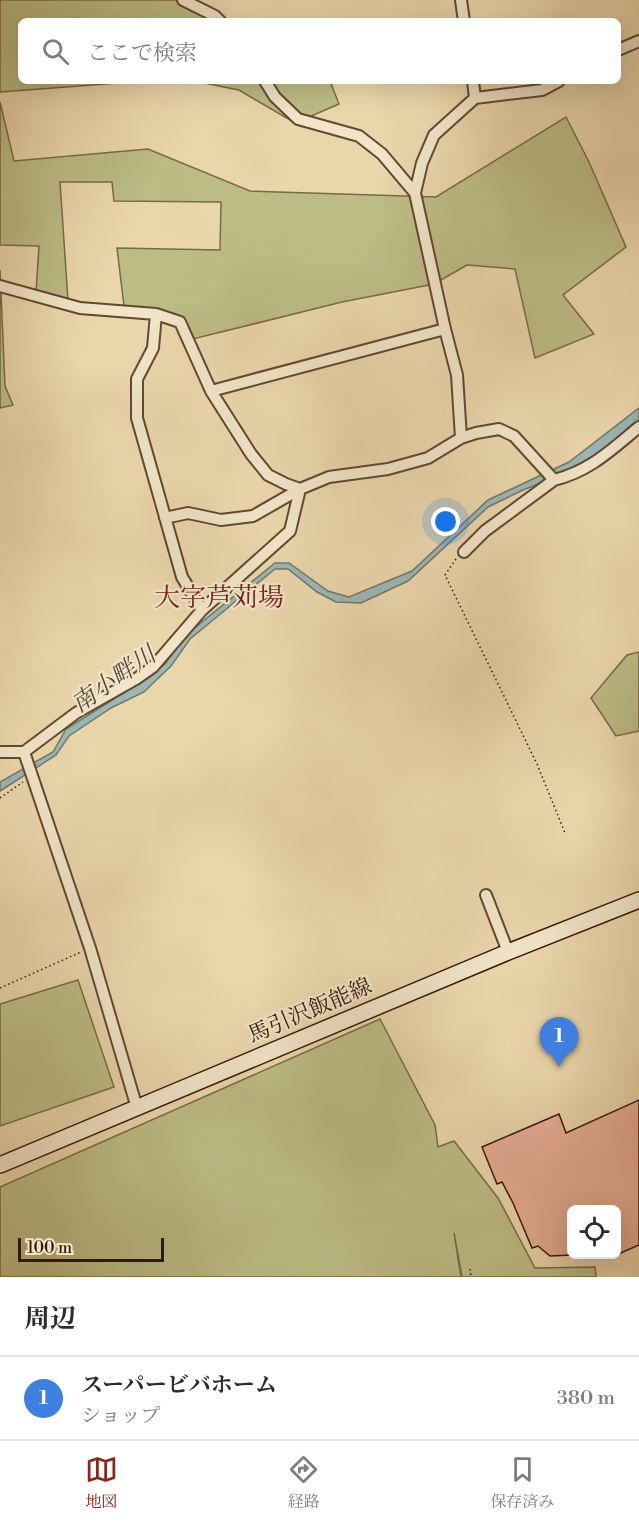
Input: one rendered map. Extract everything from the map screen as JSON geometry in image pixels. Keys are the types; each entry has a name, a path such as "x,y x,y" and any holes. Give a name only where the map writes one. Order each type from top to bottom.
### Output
{"main road":[{"name":"馬引沢飯能線","path":"0,1165 508,952 639,900"}],"street":[{"path":"183,0 217,18"},
{"path":"461,0 464,18"},
{"path":"621,49 639,41"},
{"path":"267,84 275,98 298,119 359,136 382,154 416,193"},
{"path":"473,84 475,98"},
{"path":"462,438 457,375 416,193 422,163 434,135 475,98 542,90 553,84"},
{"path":"0,286 80,308 156,314 180,322 212,391 251,454 268,475 300,489"},
{"path":"156,314 153,348 137,380 137,418 182,577 202,610"},
{"path":"212,391 445,329"},
{"path":"464,552 485,531 554,480 573,476 594,465 639,427"},
{"path":"165,518 188,513 221,520 252,516 300,489 329,477 388,469 428,458 462,438 499,429 514,436 554,480"},
{"path":"0,752 26,756 76,713 145,674 202,610 290,531 300,489"},
{"path":"26,756 90,948 137,1108"},
{"path":"486,895 508,952"}],"path":[{"path":"464,552 444,575 537,764 565,833"},
{"path":"0,798 31,775"},
{"path":"0,988 90,948"},
{"path":"470,1269 471,1277"}],"green space":[{"path":"0,0 190,0 214,18 18,18 18,84 105,84 0,92"},
{"path":"209,84 331,84 339,104 295,123 239,90"},
{"path":"0,102 14,161 148,149 250,191 436,197 566,117 589,162 626,247 563,295 594,334 535,358 515,269 467,265 434,284 342,302 193,339 181,318 124,306 117,248 220,250 221,202 114,201 112,182 60,182 68,301 36,291 39,246 0,245"},
{"path":"0,270 5,386 13,405 0,408"},
{"path":"639,652 639,731 616,736 591,698 627,655"},
{"path":"78,980 114,1087 0,1126 0,1004"},
{"path":"380,1019 435,1125 438,1147 454,1141 498,1198 535,1268 595,1267 596,1277 462,1277 454,1233 461,1277 0,1277 0,1187"}],"water":[{"path":"639,408 639,422 581,467 488,507 408,581 361,603 336,602 317,592 288,569 275,569 190,639 171,666 144,692 111,708 69,736 56,755 0,791 0,782 53,752 66,729 138,684 165,664 187,634 275,563 289,563 328,591 349,597 412,571 488,500 569,462"}],"building":[{"path":"639,1100 639,1245 621,1253 621,1205 567,1205 567,1255 550,1256 538,1246 532,1248 502,1182 497,1184 482,1147 559,1114 566,1133"}],"place":[{"name":"スーパービバホーム","path":"559,1067"}],"district":[{"name":"大字芦苅場","path":"219,598"}],"water label":[{"name":"南小畔川","path":"114,680"}]}
